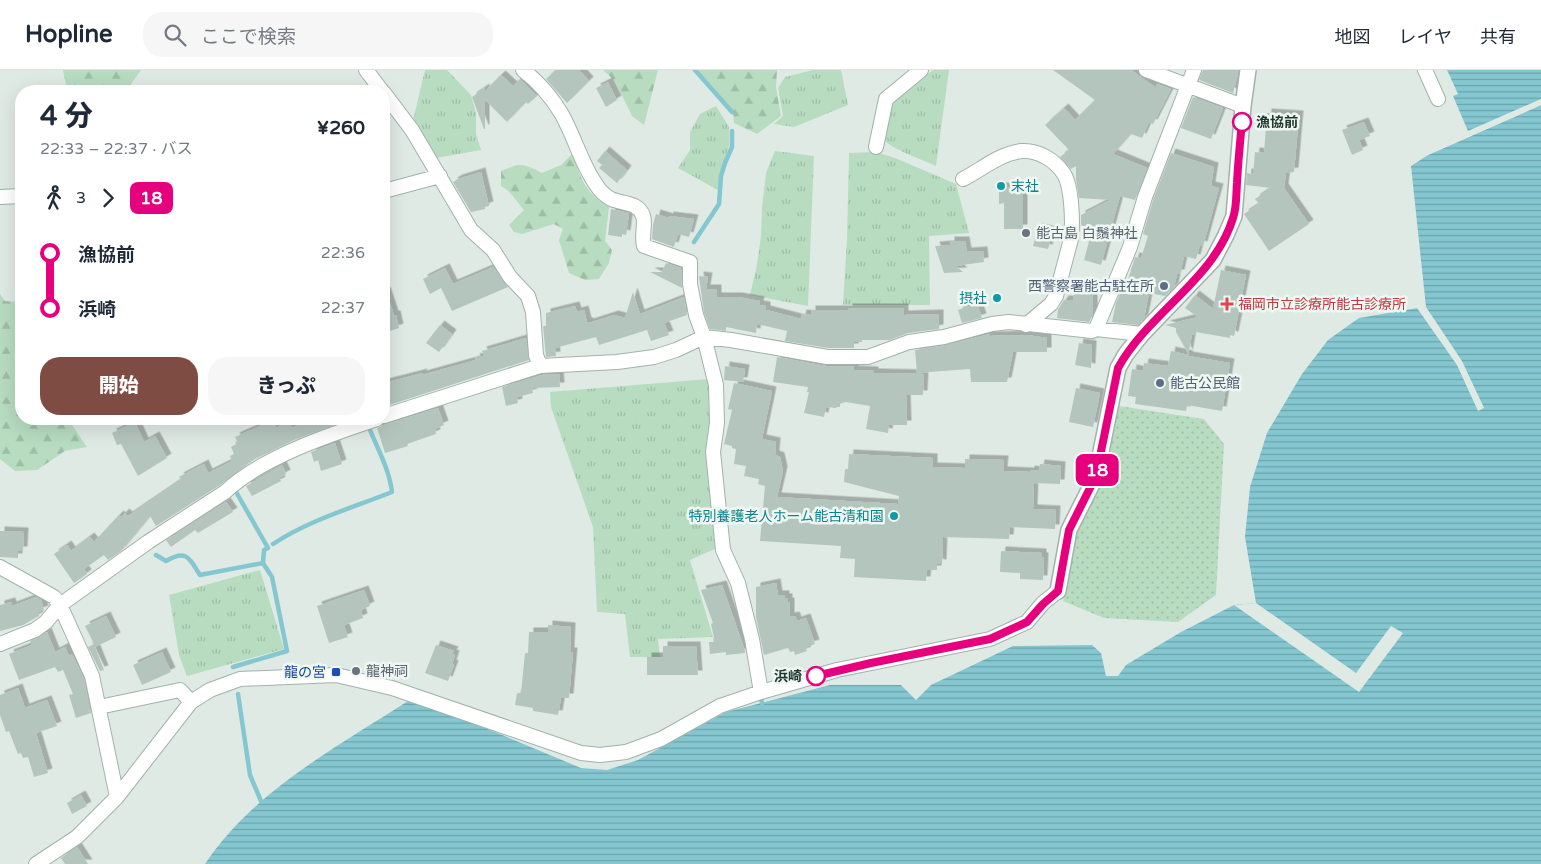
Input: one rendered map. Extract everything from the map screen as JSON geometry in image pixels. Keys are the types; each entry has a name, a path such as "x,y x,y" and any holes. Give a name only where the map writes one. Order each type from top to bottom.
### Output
{"street":[{"path":"366,70 378,85"},
{"path":"523,70 543,90 562,114 586,168 598,188 609,198 638,208 644,217 642,240 644,246 690,262 690,284 696,315 704,337 716,384 717,423 713,452 724,550 740,593 752,639 761,692"},
{"path":"876,147 886,99 921,70"},
{"path":"1146,70 1243,106"},
{"path":"1096,329 1130,247 1145,197 1194,70"},
{"path":"1425,70 1438,100"},
{"path":"36,864 77,837 117,797 191,702 210,690 240,679 336,675 392,688 581,753 600,756 635,749 661,738 720,706 761,692 837,670 990,639 1027,622 1058,591 1069,530 1096,476 1118,368 1126,354 1142,334 1212,260 1234,216 1243,106 1250,71"},
{"path":"390,101 412,130 471,230 493,250 510,277 528,296 532,312 536,355 540,366"},
{"path":"963,179 990,162 1021,151 1047,157 1066,178 1072,230 1056,296 1051,304 1026,325"},
{"path":"390,189 440,176"},
{"path":"0,197 15,196"},
{"path":"390,414 540,366 617,362 654,357 676,350 704,337 827,357 868,357 909,342 944,337 992,324 1009,322 1092,331 1096,329 1142,334"},
{"path":"0,644 35,630 46,622 60,605 148,542 225,492 236,482 308,443 360,425"},
{"path":"0,567 54,597 60,605 92,676 117,797"},
{"path":"99,706 180,690 191,702"}],"green space":[{"path":"63,70 141,70 130,85 66,85"},
{"path":"425,70 447,70 471,95 476,113 476,134 481,150 436,158 412,125"},
{"path":"603,70 658,70 644,125 632,116 615,81"},
{"path":"697,70 777,70 776,87 781,116 757,134 734,123 733,112"},
{"path":"813,70 841,70 848,105 794,127 774,124 783,116 778,88 785,77"},
{"path":"933,70 949,70 936,166 890,145 882,137 889,103"},
{"path":"716,106 729,127 729,146 719,176 718,190 678,168 690,150 690,132 700,114"},
{"path":"775,151 814,156 808,306 750,295 761,236 766,173"},
{"path":"876,152 956,184 969,233 929,236 930,305 843,305 849,153"},
{"path":"573,153 581,178 589,190 609,207 605,241 612,250 609,263 599,279 585,280 569,273 559,240 563,229 554,224 522,234 514,232 509,225 524,210 511,193 501,186 501,171 522,165 542,173 561,165"},
{"path":"0,294 5,301 15,302 15,425 72,425 87,447 65,451 37,470 15,471 0,459"},
{"path":"709,379 713,392 717,548 690,560 713,637 658,639 660,657 630,657 625,614 597,612 593,527 551,407 550,392"},
{"path":"1119,406 1204,419 1224,444 1216,595 1178,622 1104,618 1063,601 1068,587 1075,536 1104,480"},
{"path":"260,570 284,649 187,676 179,655 169,595"}],"water":[{"path":"1447,70 1541,70 1541,99 1468,131 1453,96 1458,94"},
{"path":"1541,105 1541,864 205,864 225,838 248,814 299,771 411,699 581,768 607,770 638,760 726,712 830,685 901,685 916,700 931,685 1013,646 1092,645 1101,653 1106,676 1118,676 1126,665 1181,632 1234,605 1256,603 1245,537 1250,487 1267,433 1302,374 1328,340 1359,318 1417,308 1457,365 1478,411 1484,408 1462,361 1426,307 1411,166 1428,155"}],"pier":[{"path":"1541,102 1541,105 1428,155 1427,152"},
{"path":"1256,603 1356,673 1391,626 1403,633 1359,692 1234,605"}],"building":[{"path":"556,70 579,70 589,81 567,103 546,79"},
{"path":"1053,70 1131,70 1156,88 1157,84 1171,89 1153,124 1149,122 1142,138 1131,134 1113,154 1147,168 1135,200 1120,196 1101,265 1084,260 1092,230 1081,225 1081,215 1110,200 1079,198 1076,166 1071,169 1060,157 1069,150 1045,125 1064,108 1075,120 1095,100"},
{"path":"1203,70 1239,70 1233,93 1199,80"},
{"path":"501,75 513,86 520,79 537,96 528,104 526,102 507,122 485,100 484,129 472,97 485,88 485,91"},
{"path":"608,82 617,100 606,107 596,88"},
{"path":"1193,97 1223,108 1211,139 1181,128"},
{"path":"1267,113 1299,115 1294,172 1286,173 1284,188 1309,224 1269,251 1244,214 1259,204 1255,199 1271,188 1246,185 1247,173 1253,174 1255,152 1264,153"},
{"path":"1364,122 1370,136 1359,140 1363,150 1352,155 1342,130"},
{"path":"605,151 627,170 617,183 599,168 602,165 597,161"},
{"path":"1171,153 1214,167 1211,186 1219,188 1203,246 1200,245 1196,259 1184,256 1180,274 1177,274 1174,287 1165,296 1149,293 1144,318 1138,325 1112,322 1116,303 1126,280 1128,280 1135,257 1141,258 1148,236 1143,234 1153,200"},
{"path":"481,172 489,206 485,207 485,209 471,212 453,182"},
{"path":"999,187 1023,187 1023,229 1004,229 1004,203 999,204"},
{"path":"611,209 629,213 626,235 622,234 622,237 608,235"},
{"path":"656,214 669,218 669,216 694,219 689,237 678,234 674,247 652,239"},
{"path":"1038,228 1053,231 1048,249 1033,246"},
{"path":"950,241 965,241 967,252 983,251 984,262 956,266 963,272 944,273 935,246 950,245"},
{"path":"666,263 681,268 682,288 650,272 662,272"},
{"path":"493,267 508,287 452,311 441,288 430,294 423,279 445,268 453,284"},
{"name":"福岡市立診療所能古診療所","path":"1221,270 1246,275 1234,336 1230,335 1230,338 1196,332 1196,335 1192,334 1188,354 1176,332 1176,328 1165,325 1198,317 1185,308 1195,295 1213,309"},
{"path":"699,276 708,277 706,289 717,289 717,297 738,297 760,301 759,305 766,306 766,310 801,319 802,314 811,315 811,310 904,308 904,315 939,314 939,329 908,333 890,340 862,340 862,342 854,342 854,348 828,348 785,341 787,331 757,324 756,333 726,327 726,331 710,329 704,313"},
{"path":"633,292 640,314 684,297 687,315 664,323 669,335 651,341 647,330 599,345 596,337 555,348 556,356 546,357 543,326 546,326 546,313 575,306 577,312 584,310 587,322 589,323 614,315 625,318"},
{"path":"1074,293 1093,294 1093,314 1089,322 1057,318 1058,310 1064,300 1073,300"},
{"path":"390,303 394,315 396,315 399,328 390,331"},
{"path":"977,303 982,318 962,323 958,310"},
{"path":"440,325 452,334 439,352 426,343"},
{"path":"990,334 990,336 1027,335 1047,338 1047,352 1013,352 1007,382 971,382 970,369 917,373 915,350 946,345"},
{"path":"526,338 529,360 390,405 390,381 476,360 475,358 484,356 482,351"},
{"path":"1079,343 1092,345 1091,368 1075,365"},
{"path":"1171,351 1230,363 1222,411 1187,405 1186,411 1135,404 1136,397 1128,396 1132,369 1143,371 1144,363 1168,366"},
{"path":"777,357 826,366 854,366 854,370 874,371 874,373 924,374 923,395 906,395 907,425 889,425 888,433 866,429 870,406 840,401 840,407 826,407 824,417 804,413 809,392 807,392 808,387 773,382"},
{"path":"725,366 745,369 743,382 724,380"},
{"path":"559,374 560,387 532,388 533,393 517,397 518,403 506,406 502,387 542,375"},
{"path":"734,383 772,391 762,439 776,442 775,455 780,457 783,471 777,497 898,504 899,496 844,482 845,469 848,469 849,454 933,458 933,467 965,468 965,459 1004,460 1003,471 1039,471 1040,464 1061,466 1060,484 1034,483 1033,509 1056,510 1055,529 1010,527 1009,539 943,537 942,564 937,563 937,570 927,570 926,581 854,577 855,559 840,558 841,546 760,541 765,486 758,484 759,479 744,476 746,466 734,464 736,449 724,444 732,410 728,409"},
{"path":"1076,388 1100,393 1093,427 1069,422"},
{"path":"438,408 444,425 435,429 436,434 385,453 377,428 390,425 390,423"},
{"path":"129,425 136,425 144,442 155,436 167,458 138,476 121,444 117,445 112,433"},
{"path":"263,425 275,425 276,428 281,425 290,425 292,428 299,425 334,425 294,440 253,460 220,485 156,526 150,516 121,551 108,560 104,555 84,569 87,574 74,583 54,554 67,545 71,551 90,537 94,542 119,515 121,517 125,513 128,516 181,480 179,477 204,464 208,473 232,461 230,456 234,454 231,447 238,443 235,437"},
{"path":"335,443 342,464 321,471 318,460 314,462 311,452"},
{"path":"282,465 286,474 279,478 281,481 252,496 246,486"},
{"path":"226,502 233,512 198,533 195,530 171,547 166,540"},
{"path":"0,531 24,532 23,551 18,551 18,558 0,557"},
{"path":"1001,551 1042,553 1042,557 1044,557 1043,580 1020,579 1020,573 1000,572"},
{"path":"776,583 778,595 785,595 785,598 788,598 788,602 790,602 790,617 795,616 797,621 806,618 815,644 805,647 807,651 795,655 794,651 790,652 788,648 764,655 756,617 756,587"},
{"path":"722,585 745,653 726,655 726,652 710,654 709,642 715,642 711,624 713,623 701,590"},
{"path":"364,590 370,606 361,610 363,618 344,625 348,637 329,643 317,606"},
{"path":"36,597 41,600 44,610 38,612 39,616 23,625 0,631 0,605 11,602 12,606"},
{"path":"106,616 116,637 95,647 104,670 100,671 88,647 94,644 85,626"},
{"path":"548,625 571,627 570,652 573,652 569,698 561,698 558,715 533,711 533,708 515,705 517,693 521,693 525,653 528,653 529,632 548,632"},
{"path":"47,632 55,652 65,647 69,656 72,654 84,679 91,713 76,718 69,695 73,694 63,670 58,672 55,667 19,680 9,654 32,645 30,641"},
{"path":"436,645 454,651 452,654 455,655 452,664 454,665 448,681 425,673"},
{"path":"663,646 696,646 698,675 647,675 647,657 663,657"},
{"path":"162,652 171,672 142,685 133,665"},
{"path":"18,688 25,708 47,700 57,726 36,733 48,773 34,777 28,757 23,758 21,753 18,754 9,731 6,732 0,715 0,695"},
{"path":"81,795 87,806 72,814 67,803"},
{"path":"77,847 88,864 65,864 61,858"}],"waterway":[{"path":"695,70 732,112"},
{"path":"694,242 719,204 721,176 732,147 732,131"},
{"path":"273,544 316,521 392,492 385,466 368,425"},
{"path":"233,667 287,651 272,577 263,563 264,550 268,548 235,490"},
{"path":"156,555 166,561 173,557 187,557 200,575 263,563"},
{"path":"238,694 250,775 261,801"},
{"path":"761,698 762,703"}],"bus line":[{"name":"18","path":"816,676 837,670 990,639 1027,622 1058,591 1069,530 1096,476 1118,368 1126,354 1142,334 1212,260 1234,216 1242,122"}],"place":[{"name":"漁協前","path":"1242,122"},
{"name":"末社","path":"1001,186"},
{"name":"能古島 白鬚神社","path":"1026,233"},
{"name":"西警察署能古駐在所","path":"1164,286"},
{"name":"摂社","path":"997,298"},
{"name":"福岡市立診療所能古診療所","path":"1227,304"},
{"name":"能古公民館","path":"1160,383"},
{"name":"特別養護老人ホーム能古清和園","path":"894,516"},
{"name":"龍神祠","path":"356,671"},
{"name":"龍の宮","path":"336,672"},
{"name":"浜崎","path":"816,676"}]}
